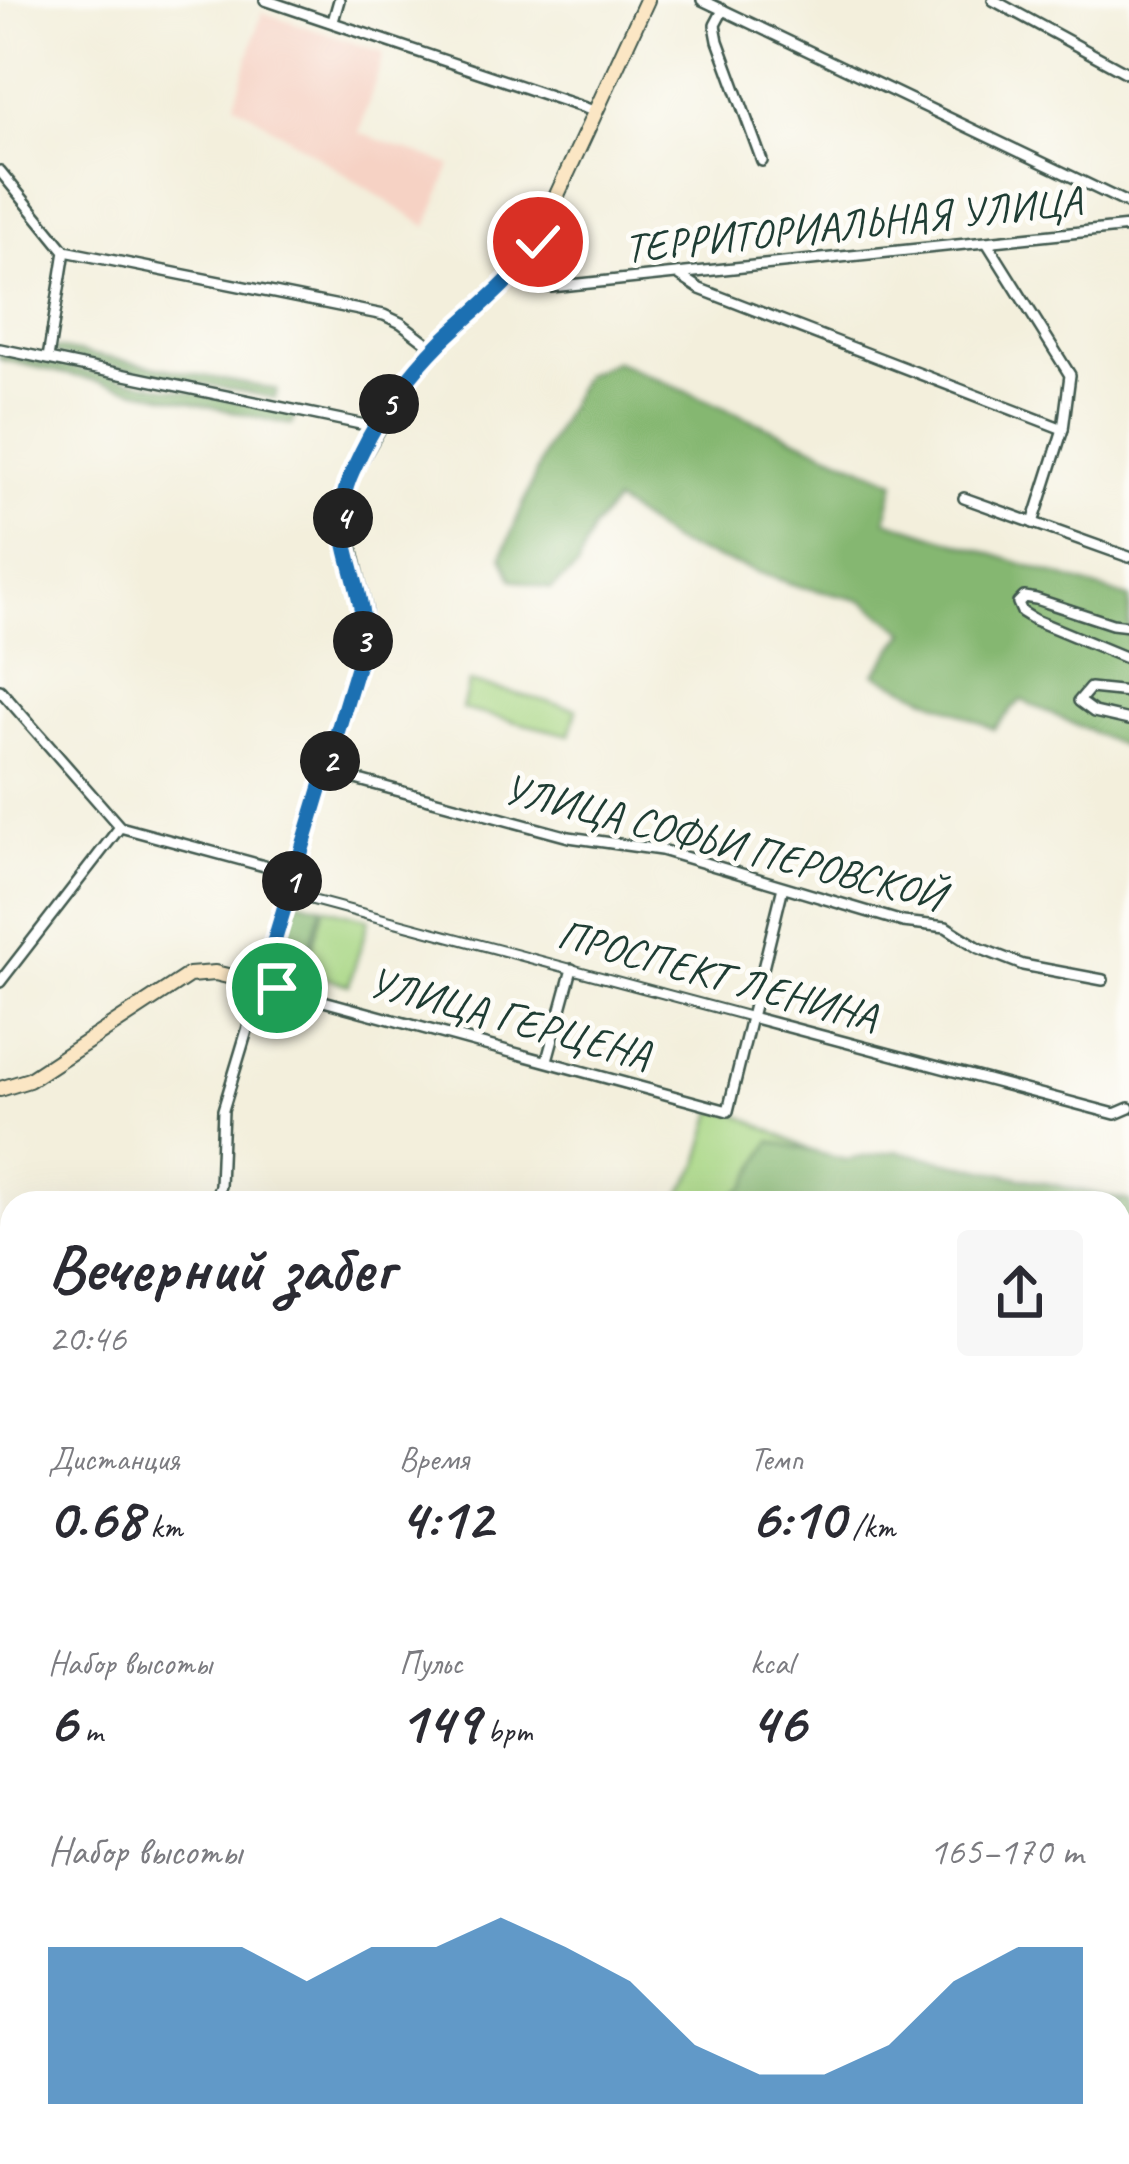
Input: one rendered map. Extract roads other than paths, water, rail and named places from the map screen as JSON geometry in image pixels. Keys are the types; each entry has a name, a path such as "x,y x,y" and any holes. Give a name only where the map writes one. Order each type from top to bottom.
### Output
{"main road":[{"path":"261,985 359,664 364,627 361,593 343,526 343,500 351,475 403,385 515,273 538,242 647,0"},
{"name":"УЛИЦА ГЕРЦЕНА","path":"0,1089 21,1085 189,975 215,973 261,985"}],"street":[{"path":"265,0 597,112"},
{"path":"332,21 339,0"},
{"path":"701,0 1129,204"},
{"path":"993,0 1129,74"},
{"path":"723,10 715,25 718,40 762,160"},
{"path":"0,171 65,251 384,316 435,349"},
{"name":"ТЕРРИТОРИАЛЬНАЯ УЛИЦА","path":"515,273 529,284 551,286 1129,227"},
{"path":"988,244 1070,375 1063,429 1033,523"},
{"path":"48,358 65,251"},
{"path":"680,276 700,289 1063,429"},
{"path":"0,349 375,427"},
{"path":"964,498 1129,557"},
{"path":"1129,626 1036,599 1024,597 1018,603 1035,620 1129,659"},
{"path":"1129,692 1090,688 1079,701 1094,712 1129,720"},
{"path":"0,690 120,826 294,874"},
{"name":"УЛИЦА СОФЬИ ПЕРОВСКОЙ","path":"326,772 569,837 661,850 903,922 946,927 979,948 1023,964 1103,980"},
{"path":"0,982 120,826"},
{"path":"751,1017 783,887"},
{"name":"ПРОСПЕКТ ЛЕНИНА","path":"288,894 1115,1114 1129,1108"},
{"path":"547,1060 572,970"},
{"path":"217,1191 223,1110 261,985"},
{"name":"УЛИЦА ГЕРЦЕНА","path":"261,985 728,1111 751,1017"}]}
